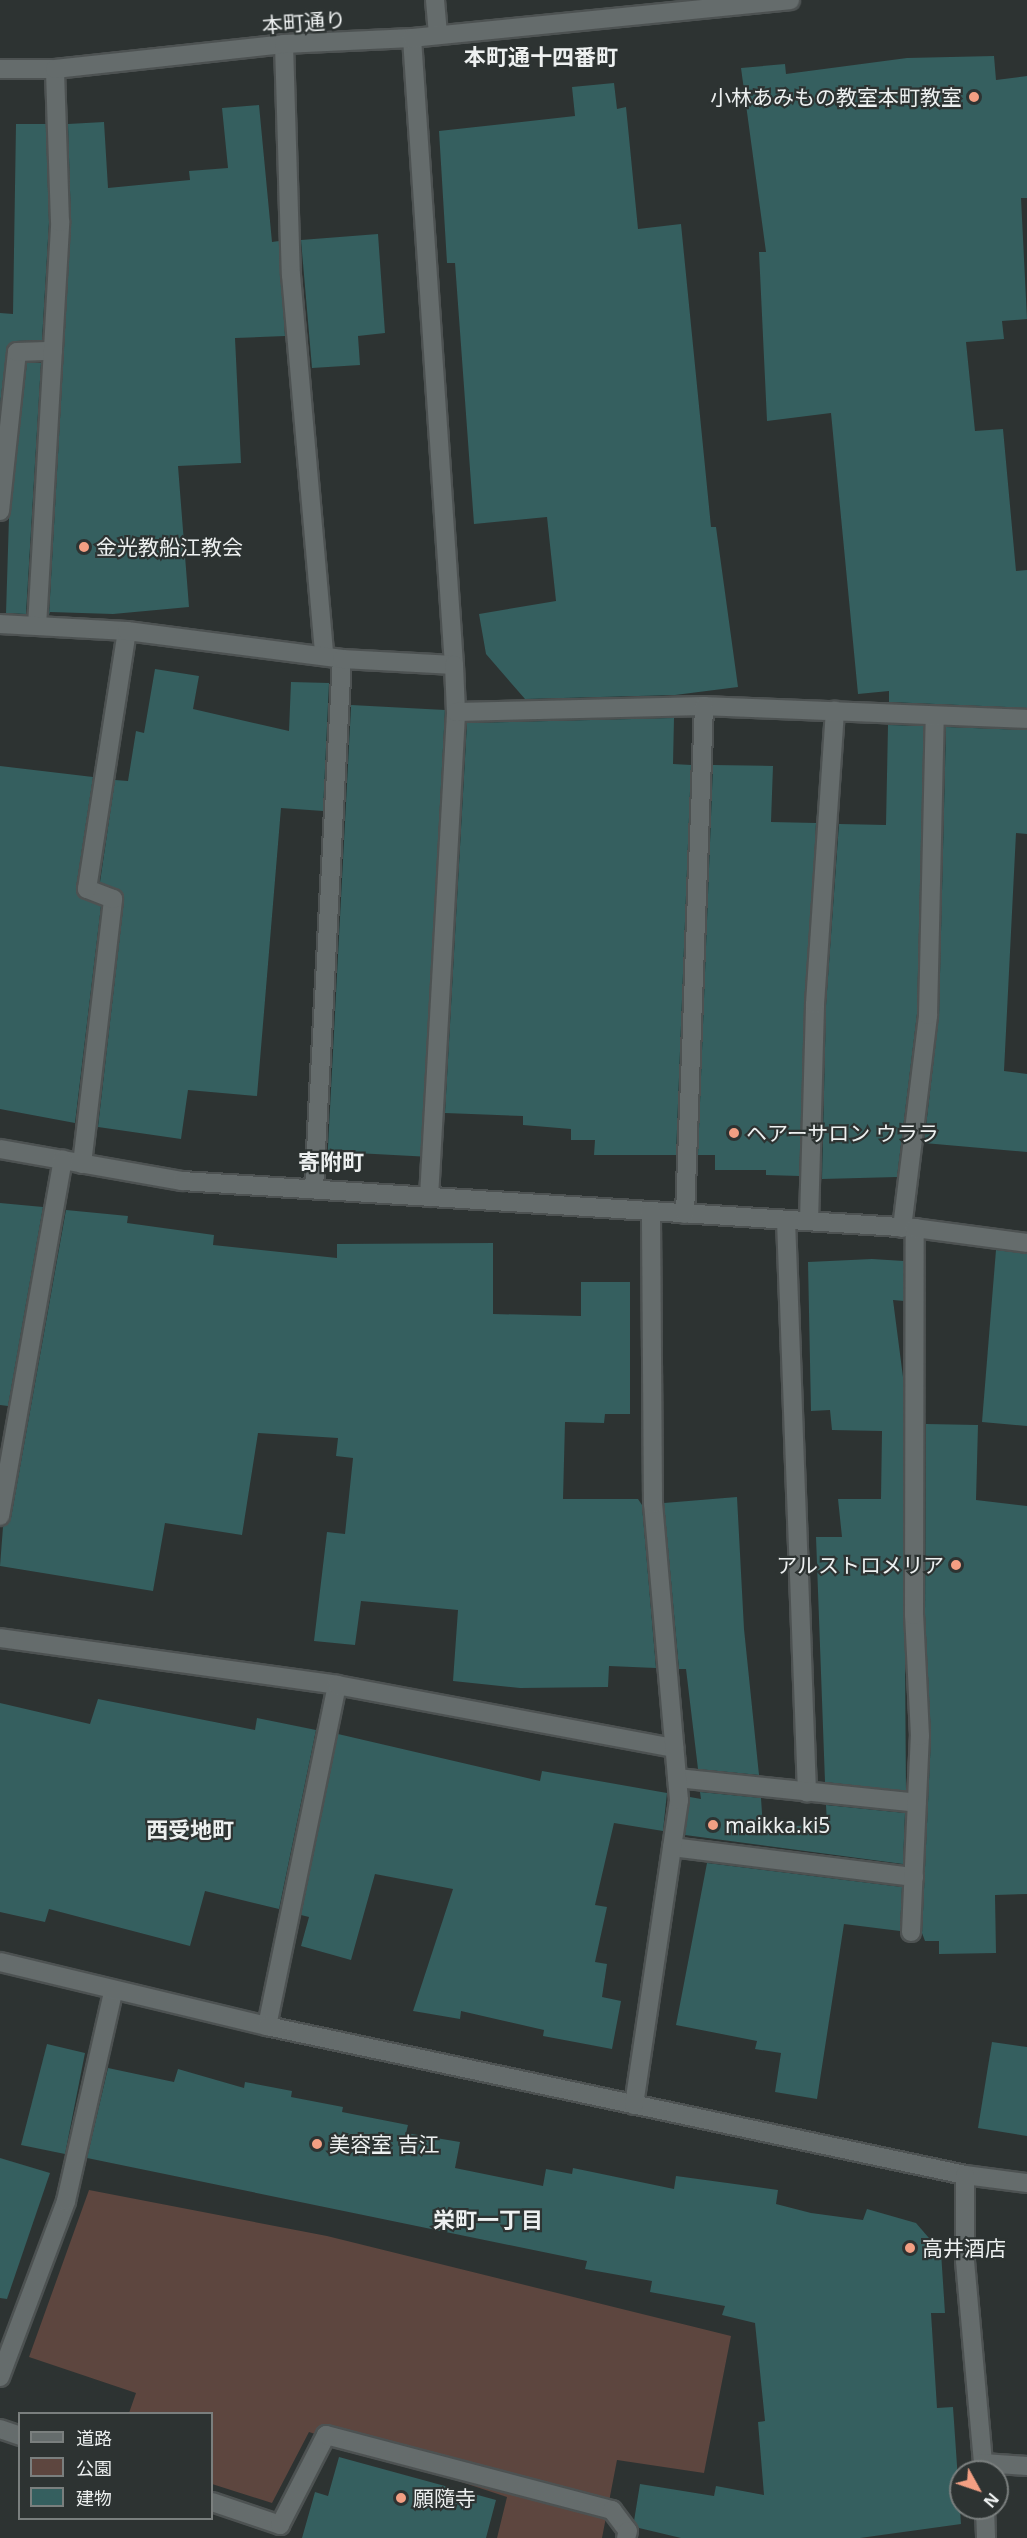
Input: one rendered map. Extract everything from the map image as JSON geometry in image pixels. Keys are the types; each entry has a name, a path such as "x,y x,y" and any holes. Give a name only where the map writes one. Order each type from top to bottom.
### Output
{"street":[{"path":"435,0 438,35"},
{"name":"本町通り","path":"0,69 55,69 284,44 412,38 790,0"},
{"path":"412,38 456,712 429,1197"},
{"path":"284,44 291,275 324,656"},
{"path":"37,626 60,222 55,69"},
{"path":"0,511 17,352 53,351"},
{"path":"0,624 127,631 342,659 454,665"},
{"path":"0,1516 73,1162 113,899 87,889 127,631"},
{"path":"314,1189 342,659"},
{"path":"456,712 704,706 1027,719"},
{"path":"685,1214 704,706"},
{"path":"809,1221 815,1004 835,711"},
{"path":"911,1932 917,1803 909,1228 928,1015 935,716"},
{"path":"0,1149 182,1181 909,1228 1027,1243"},
{"path":"634,2105 672,1847 677,1779 653,1504 651,1211"},
{"path":"786,1220 807,1792"},
{"path":"0,1638 338,1685 674,1748"},
{"path":"267,2026 338,1685"},
{"path":"677,1779 917,1803"},
{"path":"672,1847 914,1877"},
{"path":"0,1962 113,1993 965,2175 1027,2183"},
{"path":"0,2377 66,2201 113,1993"},
{"path":"965,2175 965,2261 983,2460"},
{"path":"0,2429 18,2435"},
{"path":"213,2502 280,2525 326,2435 612,2510 628,2531 626,2538"},
{"path":"1009,2467 1027,2466"},
{"path":"986,2520 987,2538"}],"green space":[{"path":"89,2190 327,2236 731,2336 704,2473 617,2460 602,2538 497,2538 507,2497 309,2432 272,2503 213,2484 213,2412 129,2412 136,2393 29,2357"}],"building":[{"path":"994,56 996,80 1027,76 1027,198 1021,198 1027,319 1002,321 1004,339 966,342 975,431 1003,429 1016,571 1027,570 1027,708 889,702 889,691 858,694 831,413 767,421 759,252 766,252 741,68 785,64 786,74 907,58"},
{"path":"614,83 617,109 626,107 638,229 681,224 711,527 716,527 738,687 675,695 525,699 486,654 479,614 556,601 547,517 474,524 455,263 447,263 439,131 575,116 572,87"},
{"path":"259,105 272,242 279,241 285,336 235,338 241,463 178,466 189,607 113,614 50,612 49,615 71,223 68,124 104,122 108,188 190,180 189,171 228,168 222,108"},
{"path":"16,124 46,124 49,222 42,340 16,341 7,346 0,405 0,313 13,314"},
{"path":"378,234 385,333 358,336 360,365 312,368 301,240"},
{"path":"27,363 41,363 26,614 6,613 9,518"},
{"path":"155,669 199,676 193,709 289,731 291,682 329,683 323,811 281,808 257,1096 188,1090 181,1139 98,1127 124,900 121,891 100,882 115,780 128,781 136,731 144,733"},
{"path":"351,705 445,710 422,1156 328,1151"},
{"path":"674,718 673,764 691,765 676,1155 594,1155 595,1140 571,1140 571,1129 523,1125 523,1116 445,1113 467,723"},
{"path":"888,725 924,726 917,1014 897,1177 822,1179 826,1005 839,824 886,825"},
{"path":"946,727 1027,730 1027,834 1016,833 1004,1071 1027,1074 1027,1152 924,1143 939,1015"},
{"path":"713,765 773,766 771,822 816,823 799,1176 766,1175 766,1170 715,1170 715,1155 698,1155"},
{"path":"0,766 93,777 76,888 79,897 101,906 75,1123 0,1109"},
{"path":"0,1203 43,1207 8,1406 0,1405"},
{"path":"66,1210 128,1216 127,1223 214,1235 213,1245 337,1258 337,1244 493,1243 493,1314 581,1316 581,1282 630,1282 630,1414 605,1414 604,1423 565,1422 563,1499 638,1499 642,1505 656,1668 609,1666 608,1687 520,1688 453,1681 458,1610 361,1601 355,1645 314,1641 327,1532 345,1534 353,1458 336,1456 338,1438 258,1433 242,1535 165,1523 153,1591 0,1566 3,1527 11,1518"},
{"path":"996,1250 1027,1254 1027,1426 982,1422"},
{"path":"872,1259 904,1261 904,1301 893,1300 903,1377 906,1791 825,1782 816,1537 842,1537 838,1499 881,1499 882,1431 832,1430 830,1410 811,1411 808,1262"},
{"path":"926,1424 978,1425 976,1500 1027,1506 1027,1894 995,1895 996,1953 939,1954 939,1941 925,1941 922,1933 931,1737 925,1615"},
{"path":"737,1497 744,1629 759,1775 698,1769 686,1669 679,1669 664,1503"},
{"path":"98,1699 255,1730 257,1718 316,1730 279,1909 205,1891 190,1946 49,1909 45,1922 0,1912 0,1703 90,1724"},
{"path":"338,1734 540,1781 542,1771 667,1793 663,1831 614,1823 595,1905 607,1907 595,1962 607,1964 602,1997 621,2001 612,2049 543,2036 544,2030 461,2011 460,2019 413,2011 453,1889 375,1874 351,1960 301,1946 309,1917 301,1915"},
{"path":"700,1792 761,1798 763,1828 827,1824 826,1805 905,1813 903,1864 685,1835 690,1797 701,1799"},
{"path":"707,1863 902,1887 900,1931 844,1924 817,2099 775,2092 781,2053 755,2049 757,2041 676,2025"},
{"path":"992,2042 1027,2047 1027,2136 978,2128"},
{"path":"47,2044 85,2053 65,2154 21,2145"},
{"path":"108,2068 174,2082 178,2069 244,2088 245,2082 292,2091 291,2097 343,2107 342,2112 408,2125 406,2133 460,2142 455,2168 543,2186 546,2169 572,2174 573,2168 674,2189 676,2176 778,2190 776,2204 811,2213 863,2220 867,2209 916,2223 941,2252 945,2313 931,2313 937,2408 953,2407 957,2460 949,2460 949,2520 961,2520 961,2524 860,2538 681,2538 639,2528 634,2521 640,2484 714,2496 716,2486 764,2495 758,2422 765,2421 755,2323 722,2315 725,2306 650,2292 652,2281 585,2269 587,2261 87,2158"},
{"path":"0,2158 50,2173 7,2299 0,2298"},
{"name":"願隨寺","path":"339,2457 496,2500 486,2538 302,2538 315,2492 328,2496"}],"place":[{"name":"小林あみもの教室本町教室","path":"974,97"},
{"name":"金光教船江教会","path":"84,547"},
{"name":"ヘアーサロン ウララ","path":"734,1133"},
{"name":"アルストロメリア","path":"956,1565"},
{"name":"maikka.ki5","path":"713,1825"},
{"name":"美容室 吉江","path":"317,2144"},
{"name":"高井酒店","path":"910,2248"},
{"name":"願隨寺","path":"401,2498"}],"district":[{"name":"本町通十四番町","path":"541,57"},
{"name":"寄附町","path":"331,1162"},
{"name":"西受地町","path":"190,1830"},
{"name":"栄町一丁目","path":"488,2220"}]}
